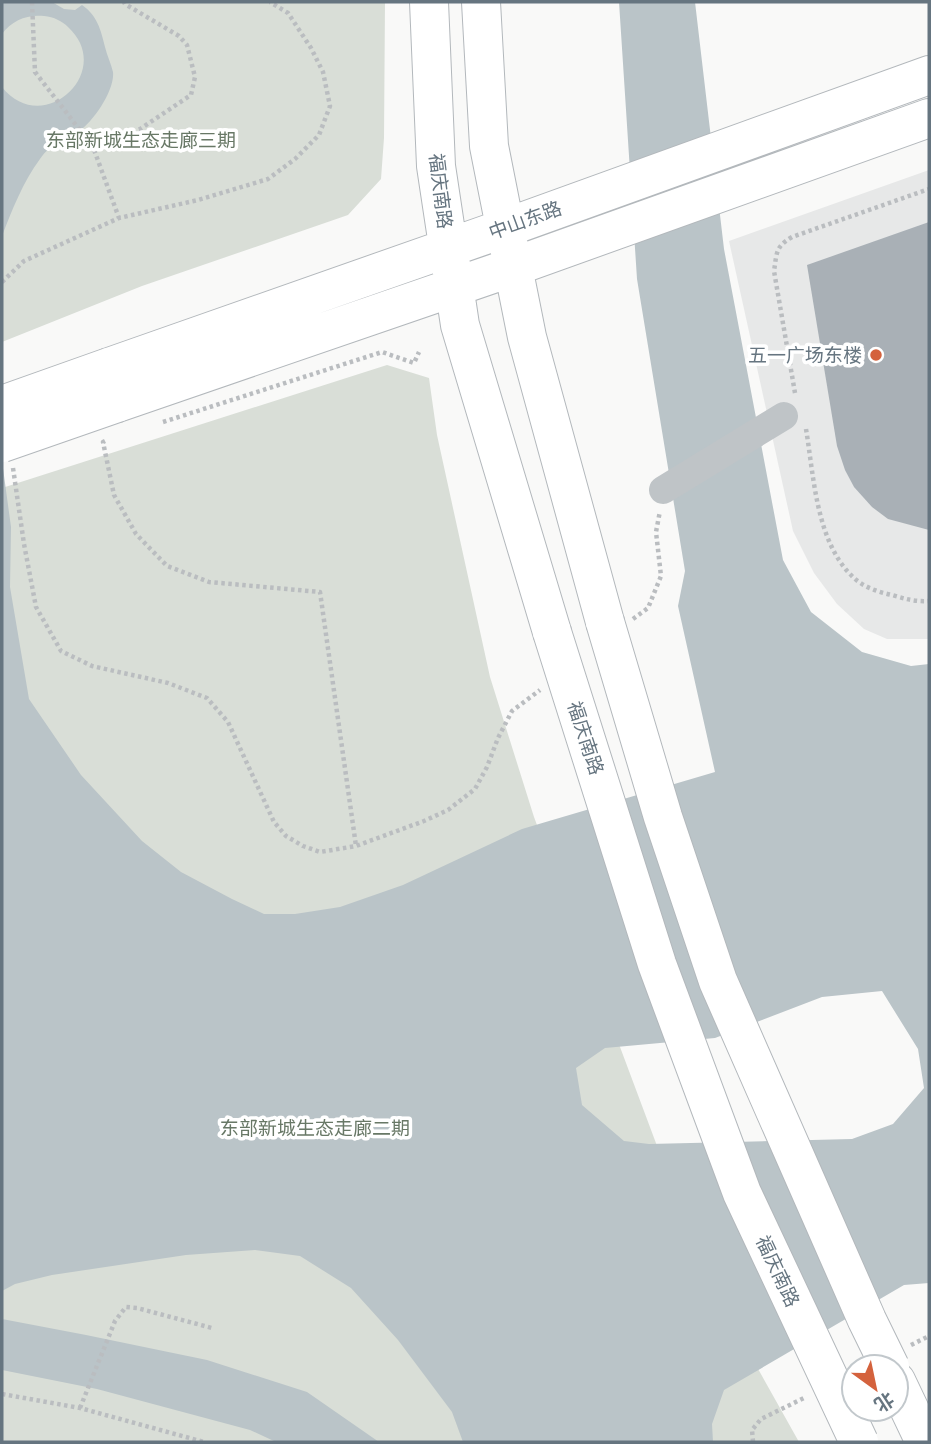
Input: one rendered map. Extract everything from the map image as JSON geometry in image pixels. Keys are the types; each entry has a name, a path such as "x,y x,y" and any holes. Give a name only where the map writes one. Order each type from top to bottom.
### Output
{"main road":[{"name":"福庆南路","path":"429,2 436,166 463,336 552,632 657,964 742,1192 859,1442"},
{"path":"481,2 489,146 527,337 616,623 663,817 718,981 883,1353"},
{"name":"中山东路","path":"7,453 448,248 929,75"},
{"name":"中山东路","path":"2,405 114,403 455,288 929,118"},
{"path":"910,1410 925,1442"}],"street":[{"path":"663,490 791,414"}],"path":[{"path":"32,2 35,72 93,147 119,218"},
{"path":"93,147 140,129 191,95 195,77 187,45 179,36 124,2"},
{"path":"2,282 24,261 119,218 198,200 268,179 295,159 319,135 330,106 323,72 288,13 270,2"},
{"path":"929,189 792,237 782,243 774,271 791,414 804,418 822,525 837,558 853,578 873,590 917,602 929,601"},
{"path":"156,425 382,352 414,363 419,352"},
{"path":"114,403 103,442 114,495 136,534 167,566 209,582 320,592 356,846"},
{"path":"7,453 36,607 61,651 92,666 168,683 207,698 228,722 274,822 286,836 303,846 320,852 356,846 447,810 475,789 512,711 544,687"},
{"path":"616,623 648,608 660,576 656,532 663,490"},
{"path":"80,1408 115,1321 125,1307 212,1328"},
{"path":"2,1394 80,1408 204,1442"},
{"path":"752,1442 752,1430 761,1419 808,1396"}],"shaded area":[{"path":"2,2 52,2 64,9 75,10 82,5 98,23 113,79 107,96 90,121 49,149 34,168 18,196 2,236 2,87 19,101 36,106 54,102 68,93 79,79 84,62 81,44 68,27 54,18 26,17 15,22 2,34"},
{"path":"619,2 695,2 724,249 783,560 811,612 862,652 911,666 929,664 929,1283 904,1285 724,1390 712,1424 713,1442 463,1442 452,1412 398,1340 351,1288 300,1256 255,1250 186,1255 52,1275 15,1284 2,1291 2,461 11,527 10,587 29,699 81,775 142,841 181,872 232,899 264,914 295,914 340,907 403,885 522,829 715,772 678,606 685,571 637,279","holes":["882,991 918,1049 924,1088 893,1124 852,1139 649,1144 624,1141 582,1105 576,1068 605,1048 715,1038 822,997"]},
{"path":"929,170 929,639 887,639 864,629 837,604 814,573 793,531 729,241"},
{"path":"2,1319 207,1360 307,1392 379,1442 276,1442 250,1430 97,1389 2,1370"}],"green space":[{"name":"东部新城生态走廊三期","path":"2,2 385,2 381,179 348,215 142,286 2,342"},
{"name":"东部新城生态走廊二期","path":"387,365 429,378 437,435 490,677 534,817 678,1202 757,1367 799,1442 2,1442 2,488"}],"building":[{"name":"五一广场东楼","path":"929,222 929,530 888,519 872,507 854,487 845,470 837,446 807,265"}],"place":[{"name":"五一广场东楼","path":"876,355"}]}
